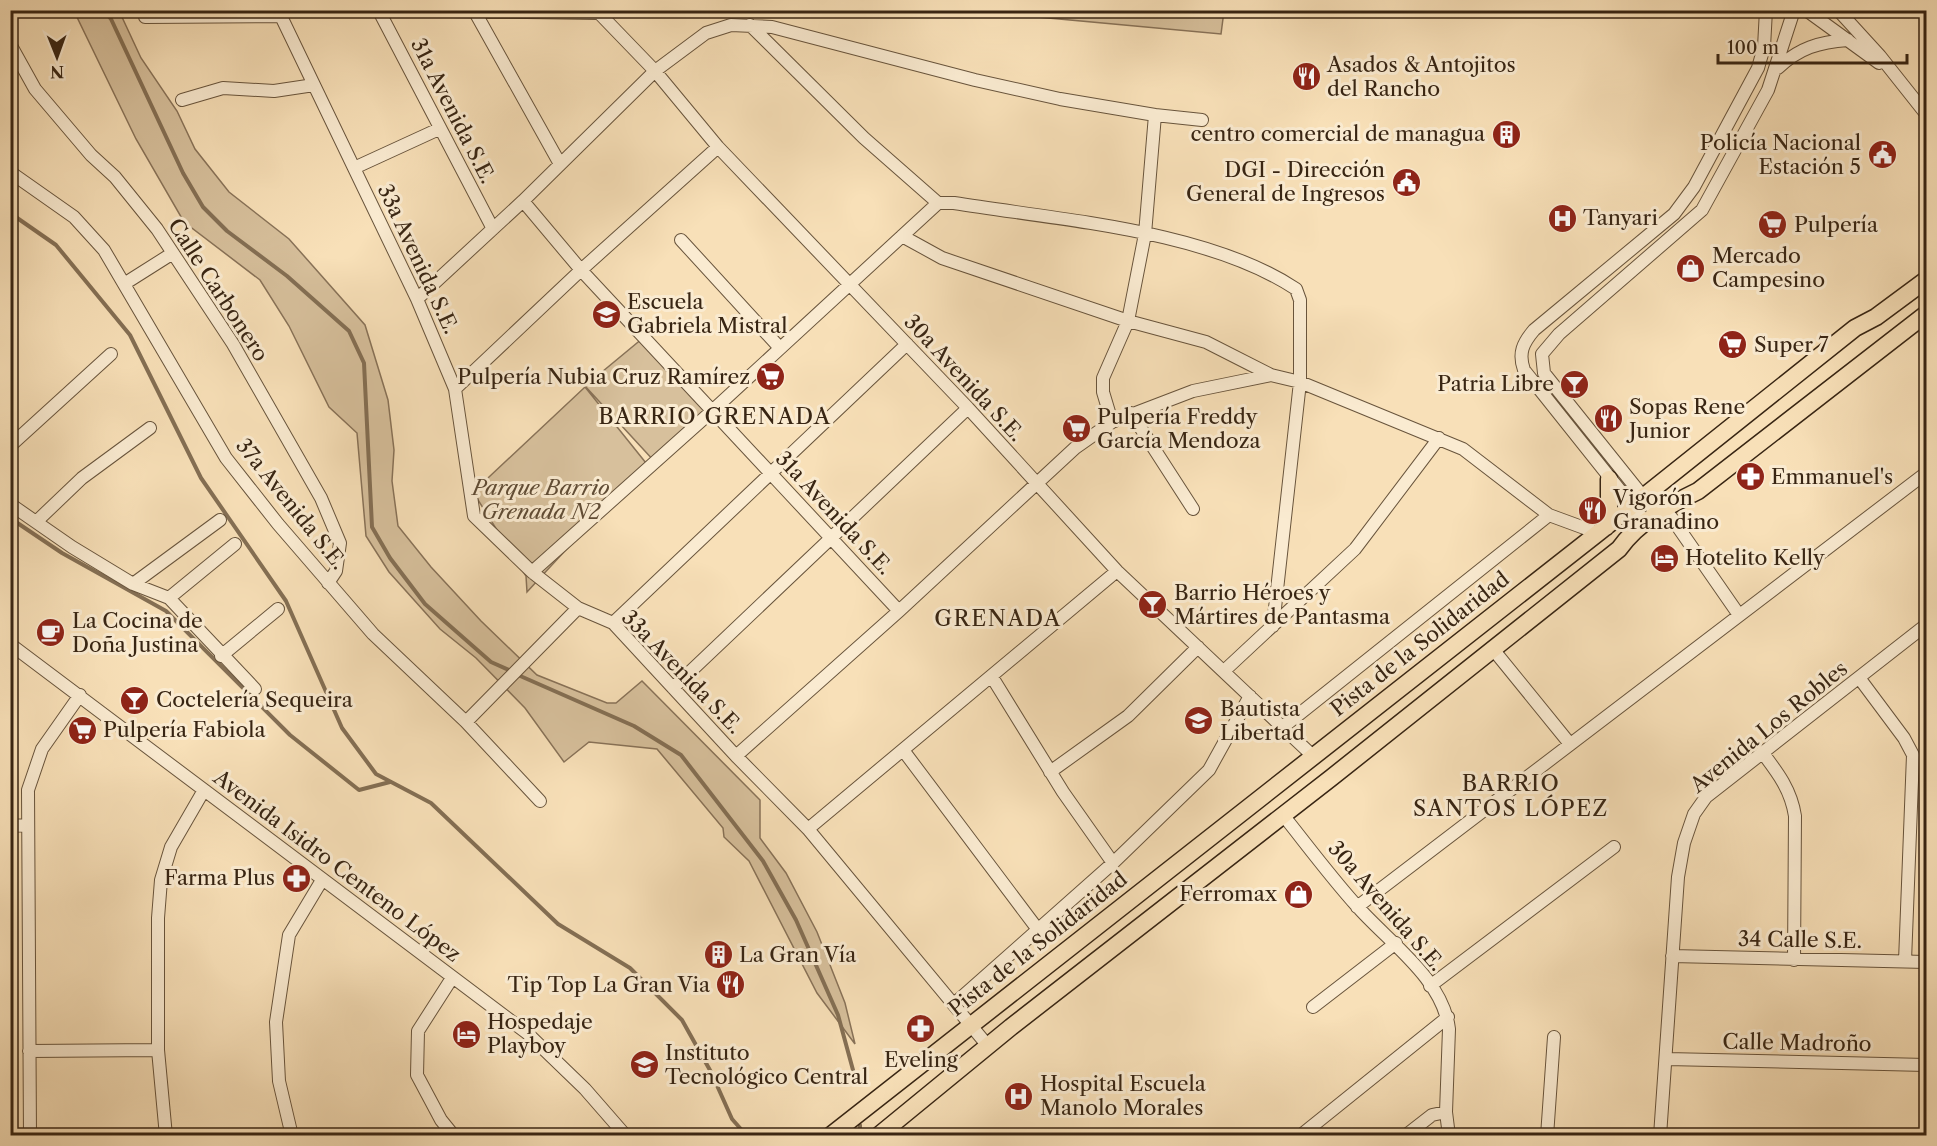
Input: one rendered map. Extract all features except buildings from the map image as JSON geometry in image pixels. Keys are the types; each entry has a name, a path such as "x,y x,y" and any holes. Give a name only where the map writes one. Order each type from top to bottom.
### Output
{"main road":[{"name":"Pista de la Solidaridad","path":"830,1136 1602,530 1855,328 1876,316 1926,280"},
{"path":"1619,549 1626,538 1698,491 1925,317"},
{"path":"1602,530 1610,513 1610,479"},
{"path":"878,1136 988,1046 1492,648 1619,549 1634,543 1658,518"}],"street":[{"path":"374,10 475,12 560,164"},
{"name":"31a Avenida S.E.","path":"379,10 492,229"},
{"path":"1739,615 1658,518 1610,479 1524,370 1520,358 1522,346 1534,330 1663,225 1686,201 1758,68 1764,47 1766,10"},
{"path":"1637,501 1545,373 1542,354 1559,334 1702,210 1758,111 1777,69 1794,10"},
{"path":"1806,10 1888,69"},
{"path":"1838,10 1880,56 1888,69 1926,114"},
{"name":"30a Avenida S.E.","path":"475,12 599,13 655,71 718,147 968,408 1117,571 1314,757"},
{"path":"145,17 279,13"},
{"name":"33a Avenida S.E.","path":"279,13 417,299 455,389 474,516 532,572 578,608 613,623 736,756 808,829 988,1046"},
{"path":"417,299 523,201 655,71 706,33 731,25 772,27 1060,99 1155,115 1202,120"},
{"path":"750,25 864,138 938,202 1144,234 1212,250 1296,289 1300,300 1300,382 1273,626"},
{"path":"1777,69 1792,54 1810,45 1848,40"},
{"name":"Calle Carbonero","path":"10,44 35,89 91,155 115,177 173,253 234,344 321,498 340,543 336,571 328,583"},
{"path":"182,100 224,88 274,91 314,85"},
{"path":"1113,422 1103,393 1103,378 1128,321 1144,234 1155,115"},
{"path":"354,168 439,129"},
{"path":"455,389 581,270 718,147"},
{"name":"37a Avenida S.E.","path":"10,172 74,217 104,250 226,458 328,583 373,634 466,722 540,801"},
{"name":"31a Avenida S.E.","path":"523,201 581,270 711,412 899,611"},
{"path":"532,572 711,412 938,202"},
{"path":"902,236 942,258 1128,321 1206,342 1271,375 1300,382 1439,438 1463,449 1549,515 1602,530"},
{"path":"681,240 780,348"},
{"path":"124,284 173,253"},
{"path":"613,623 907,344"},
{"path":"10,446 111,354"},
{"path":"736,756 899,611 1075,448 1113,422 1131,414 1193,391 1271,375"},
{"path":"673,688 968,408"},
{"path":"1131,414 1193,509"},
{"path":"36,522 82,478 150,428"},
{"path":"1224,671 1373,529 1439,438"},
{"path":"1357,907 1926,473"},
{"path":"10,504 133,584 169,598 221,656 255,689"},
{"path":"1284,727 1549,515"},
{"path":"133,584 220,520"},
{"path":"169,598 235,544"},
{"path":"808,829 1117,571"},
{"path":"466,722 578,608"},
{"path":"221,656 278,609"},
{"name":"Avenida Los Robles","path":"1660,1136 1678,877 1684,843 1694,814 1706,797 1860,679 1926,625"},
{"name":"Avenida Isidro Centeno López","path":"10,644 527,1033 585,1089 626,1136"},
{"path":"1050,772 1128,716 1198,647"},
{"path":"1492,648 1570,744"},
{"path":"992,677 1050,772 1113,863"},
{"path":"1860,679 1904,738 1913,755 1905,962"},
{"path":"30,1136 27,790 42,749 80,695"},
{"path":"954,1004 1039,931 1209,770 1250,696"},
{"path":"903,750 1039,931"},
{"path":"1762,752 1793,798 1795,816 1794,960"},
{"path":"166,1136 158,1050 158,918 161,880 171,847 204,790"},
{"name":"30a Avenida S.E.","path":"1283,815 1357,907 1396,943 1430,986 1448,1017"},
{"path":"10,826 27,825"},
{"path":"1430,986 1614,847"},
{"path":"292,1136 279,1081 276,1023 289,934 322,880"},
{"path":"1313,1007 1396,943"},
{"name":"34 Calle S.E.","path":"1672,956 1926,962"},
{"path":"452,978 417,1031 417,1075 441,1120 454,1136"},
{"path":"1448,1017 1446,1112 1449,1136"},
{"path":"1300,1136 1448,1017"},
{"path":"1547,1136 1554,1037"},
{"path":"29,1051 158,1050"},
{"name":"Calle Madroño","path":"1667,1059 1926,1065"},
{"path":"1405,1136 1432,1115 1446,1112"}],"green space":[{"path":"1039,10 1224,11 1221,34 1038,17"},
{"path":"74,11 122,11 121,15 141,58 177,111 195,149 229,192 289,239 365,325 388,400 394,450 392,481 398,526 431,567 481,621 537,675 607,703 616,703 642,681 760,800 760,838 786,873 817,932 845,1003 855,1044 817,993 749,861 724,837 723,828 657,749 589,742 564,762 525,708 476,658 440,629 389,572 366,536 357,433 329,407 289,326 260,280 184,222 136,139"},
{"path":"643,338 711,412 655,462 585,386"},
{"name":"Parque Barrio Grenada N2","path":"585,387 646,463 527,592 526,576 473,492"}],"waterway":[{"path":"104,10 111,19 183,173 203,207 227,231 287,276 349,331 364,363 372,527 390,558 425,604 491,662 511,671"},
{"path":"10,213 56,245 130,335 201,478 286,601 342,728 376,774 431,803 558,924 630,968 682,1020 711,1072 732,1119 747,1136"},
{"path":"10,518 62,553 166,611 290,735 359,790 390,782"},
{"path":"518,675 634,726 681,755 763,861 796,920 838,1015 856,1081"}],"place":[{"name":"Asados & Antojitos del Rancho","path":"1306,77"},
{"name":"centro comercial de managua","path":"1506,134"},
{"name":"Policía Nacional Estación 5","path":"1882,155"},
{"name":"DGI - Dirección General de Ingresos","path":"1406,182"},
{"name":"Tanyari","path":"1562,218"},
{"name":"Pulpería","path":"1773,225"},
{"name":"Mercado Campesino","path":"1691,268"},
{"name":"Escuela Gabriela Mistral","path":"606,314"},
{"name":"Super 7","path":"1733,345"},
{"name":"Pulpería Nubia Cruz Ramírez","path":"771,377"},
{"name":"Patria Libre","path":"1575,384"},
{"name":"Sopas Rene Junior","path":"1608,419"},
{"name":"Pulpería Freddy García Mendoza","path":"1076,429"},
{"name":"Emmanuel's","path":"1750,477"},
{"name":"Vigorón Granadino","path":"1592,510"},
{"name":"Hotelito Kelly","path":"1664,558"},
{"name":"Barrio Héroes y Mártires de Pantasma","path":"1153,605"},
{"name":"La Cocina de Doña Justina","path":"51,633"},
{"name":"Coctelería Sequeira","path":"135,700"},
{"name":"Bautista Libertad","path":"1199,721"},
{"name":"Pulpería Fabiola","path":"82,730"},
{"name":"Farma Plus","path":"296,878"},
{"name":"Ferromax","path":"1298,894"},
{"name":"La Gran Vía","path":"718,955"},
{"name":"Tip Top La Gran Via","path":"731,985"},
{"name":"Eveling","path":"921,1029"},
{"name":"Hospedaje Playboy","path":"466,1034"},
{"name":"Instituto Tecnológico Central","path":"644,1065"},
{"name":"Hospital Escuela Manolo Morales","path":"1019,1096"}],"district":[{"name":"BARRIO GRENADA","path":"715,416"},
{"name":"GRENADA","path":"998,618"},
{"name":"BARRIO SANTOS LÓPEZ","path":"1511,796"}]}
